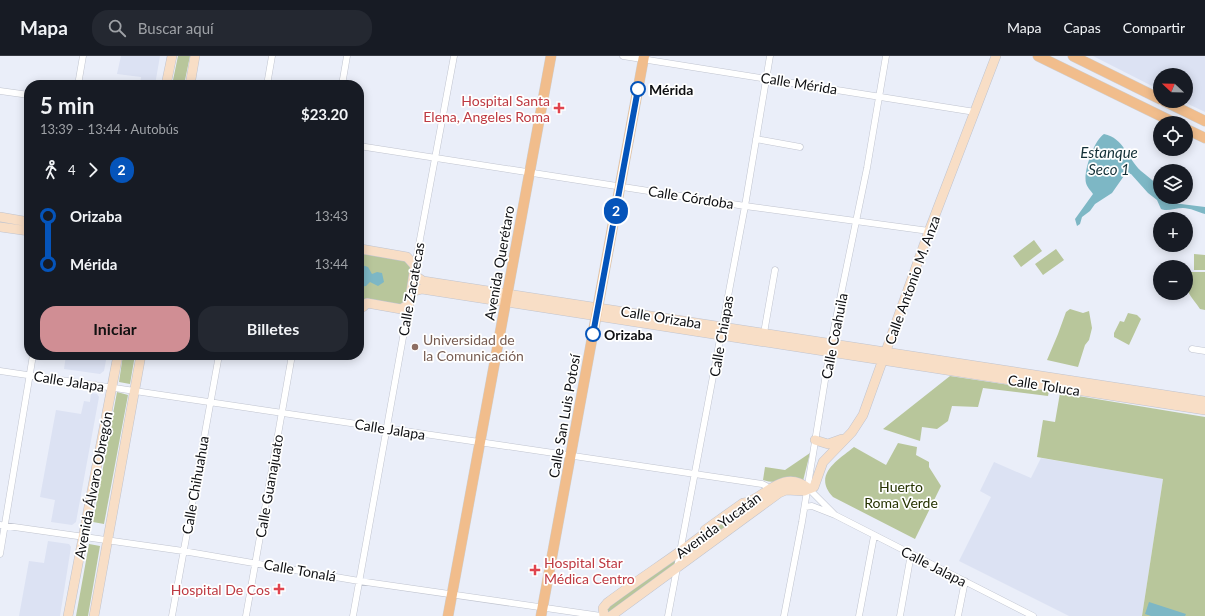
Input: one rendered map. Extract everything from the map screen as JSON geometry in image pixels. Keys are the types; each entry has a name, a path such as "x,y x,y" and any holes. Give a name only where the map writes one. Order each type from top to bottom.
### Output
{"main road":[{"name":"Avenida Querétaro","path":"448,616 551,56"},
{"path":"1038,56 1161,116"},
{"path":"1073,56 1153,96"},
{"name":"Calle San Luis Potosí","path":"542,612 644,58"},
{"path":"1178,108 1205,121"},
{"path":"1193,132 1205,138"}],"street":[{"path":"79,80 83,56"},
{"path":"167,80 172,56"},
{"path":"191,80 195,56"},
{"path":"268,80 272,56"},
{"path":"343,80 347,56"},
{"name":"Calle Zacatecas","path":"353,616 454,56"},
{"name":"Calle Mérida","path":"624,56 974,112"},
{"name":"Calle Chiapas","path":"668,616 746,206 770,56"},
{"name":"Calle Coahuila","path":"784,616 805,507 831,348 857,222 886,56"},
{"name":"Calle Antonio M. Anza","path":"808,488 814,487 823,462 854,429 863,414 929,231 996,56"},
{"path":"0,91 24,94"},
{"path":"756,139 800,147"},
{"name":"Calle Córdoba","path":"364,147 746,206 929,231"},
{"path":"0,217 24,221"},
{"path":"0,227 24,230"},
{"name":"Calle Orizaba","path":"364,250 408,257 423,281 507,298 885,355"},
{"path":"764,333 775,270"},
{"name":"Calle Orizaba","path":"411,292 422,289 507,298"},
{"path":"364,306 367,303 401,309 409,304"},
{"name":"Calle Orizaba","path":"722,331 764,333 831,348"},
{"path":"1192,349 1205,350"},
{"name":"Calle Toluca","path":"885,355 1109,390 1205,410"},
{"path":"0,554 2,525 32,360"},
{"name":"Avenida Álvaro Obregón","path":"68,616 82,536 117,360"},
{"name":"Avenida Álvaro Obregón","path":"94,616 140,360"},
{"name":"Calle Chihuahua","path":"172,616 218,360"},
{"name":"Calle Guanajuato","path":"246,616 291,360"},
{"name":"Calle Jalapa","path":"0,371 762,484 768,488"},
{"name":"Calle Toluca","path":"1109,390 1205,400"},
{"path":"816,440 828,444 846,437"},
{"name":"Avenida Yucatán","path":"604,616 603,608 607,603 642,577 680,552 718,521 768,488 780,484 793,483 808,488"},
{"path":"768,488 775,496"},
{"name":"Calle Jalapa","path":"808,488 835,515"},
{"name":"Avenida Yucatán","path":"612,616 775,496 786,490 804,491 808,488"},
{"name":"Calle Jalapa","path":"805,507 812,506 835,515 965,581 1019,613 1033,616"},
{"name":"Calle Tonalá","path":"2,525 256,562 359,581 452,594 542,612 601,616"},
{"path":"859,616 874,536"},
{"path":"900,616 911,554"},
{"path":"958,616 965,581"}],"shaded area":[{"path":"121,56 160,56 156,80 141,80 141,77 117,74"},
{"path":"1093,56 1205,56 1205,112 1193,106 1193,68 1153,68 1153,86"},
{"path":"65,360 106,360 104,371 100,374 64,369"},
{"path":"91,393 97,394 99,397 76,522 72,525 51,522 55,500 40,497 56,410 81,414 84,401 90,402"},
{"path":"1041,458 1163,479 1142,616 1069,616 959,561 991,497 980,491 994,462 1031,478"},
{"path":"48,541 69,544 71,547 60,616 19,616 29,561 44,563"}],"green space":[{"path":"178,56 190,56 185,80 173,80"},
{"path":"1034,240 1042,251 1021,267 1013,256"},
{"path":"364,248 411,259 409,304 364,306"},
{"path":"1056,249 1064,260 1043,275 1035,264"},
{"path":"1194,254 1205,255 1205,270 1194,270"},
{"path":"1193,272 1205,272 1205,310 1200,309 1193,299"},
{"path":"1070,309 1083,313 1089,311 1092,328 1089,340 1085,345 1078,367 1047,360 1066,312"},
{"path":"1128,313 1137,315 1141,319 1129,345 1114,337 1114,333 1120,321 1124,322"},
{"path":"122,360 134,360 130,384 119,382"},
{"path":"950,376 1049,391 1048,396 983,388 978,407 952,406 948,421 937,429 922,427 920,441 883,429"},
{"path":"117,392 128,395 104,524 93,522"},
{"path":"1060,393 1205,417 1205,616 1142,616 1163,479 1037,457 1043,420 1055,422"},
{"name":"Huerto Roma Verde","path":"898,443 917,447 916,455 929,462 929,467 941,486 915,539 833,497 827,489 825,482 826,475 830,469 841,457 854,447 886,465"},
{"path":"810,453 803,481 772,482 763,480 765,467 785,470"},
{"path":"770,494 681,560 681,553 742,506"},
{"path":"89,544 100,546 88,616 76,616"},
{"path":"677,557 675,565 608,614 604,607"}],"water":[{"name":"Estanque Seco 1","path":"1104,134 1111,136 1121,144 1136,166 1153,181 1153,197 1131,174 1126,173 1112,193 1095,204 1090,211 1082,217 1080,224 1077,226 1075,219 1093,194 1086,183 1086,172 1093,149 1100,137"},
{"name":"Estanque Seco 1","path":"1159,204 1181,204 1205,207 1205,214 1186,208 1161,209"},
{"path":"364,266 368,267 372,274 377,272 382,273 384,282 378,286 370,282 364,286"},
{"path":"1149,602 1186,614 1185,616 1151,616 1145,614"}],"bus line":[{"name":"2","path":"593,334 638,89"}],"place":[{"name":"Mérida","path":"638,89"},
{"name":"Hospital Santa Elena, Angeles Roma","path":"559,108"},
{"name":"Orizaba","path":"593,334"},
{"name":"Universidad de la Comunicación","path":"415,347"},
{"name":"Hospital Star Médica Centro","path":"535,570"},
{"name":"Hospital De Cos","path":"279,589"}]}
